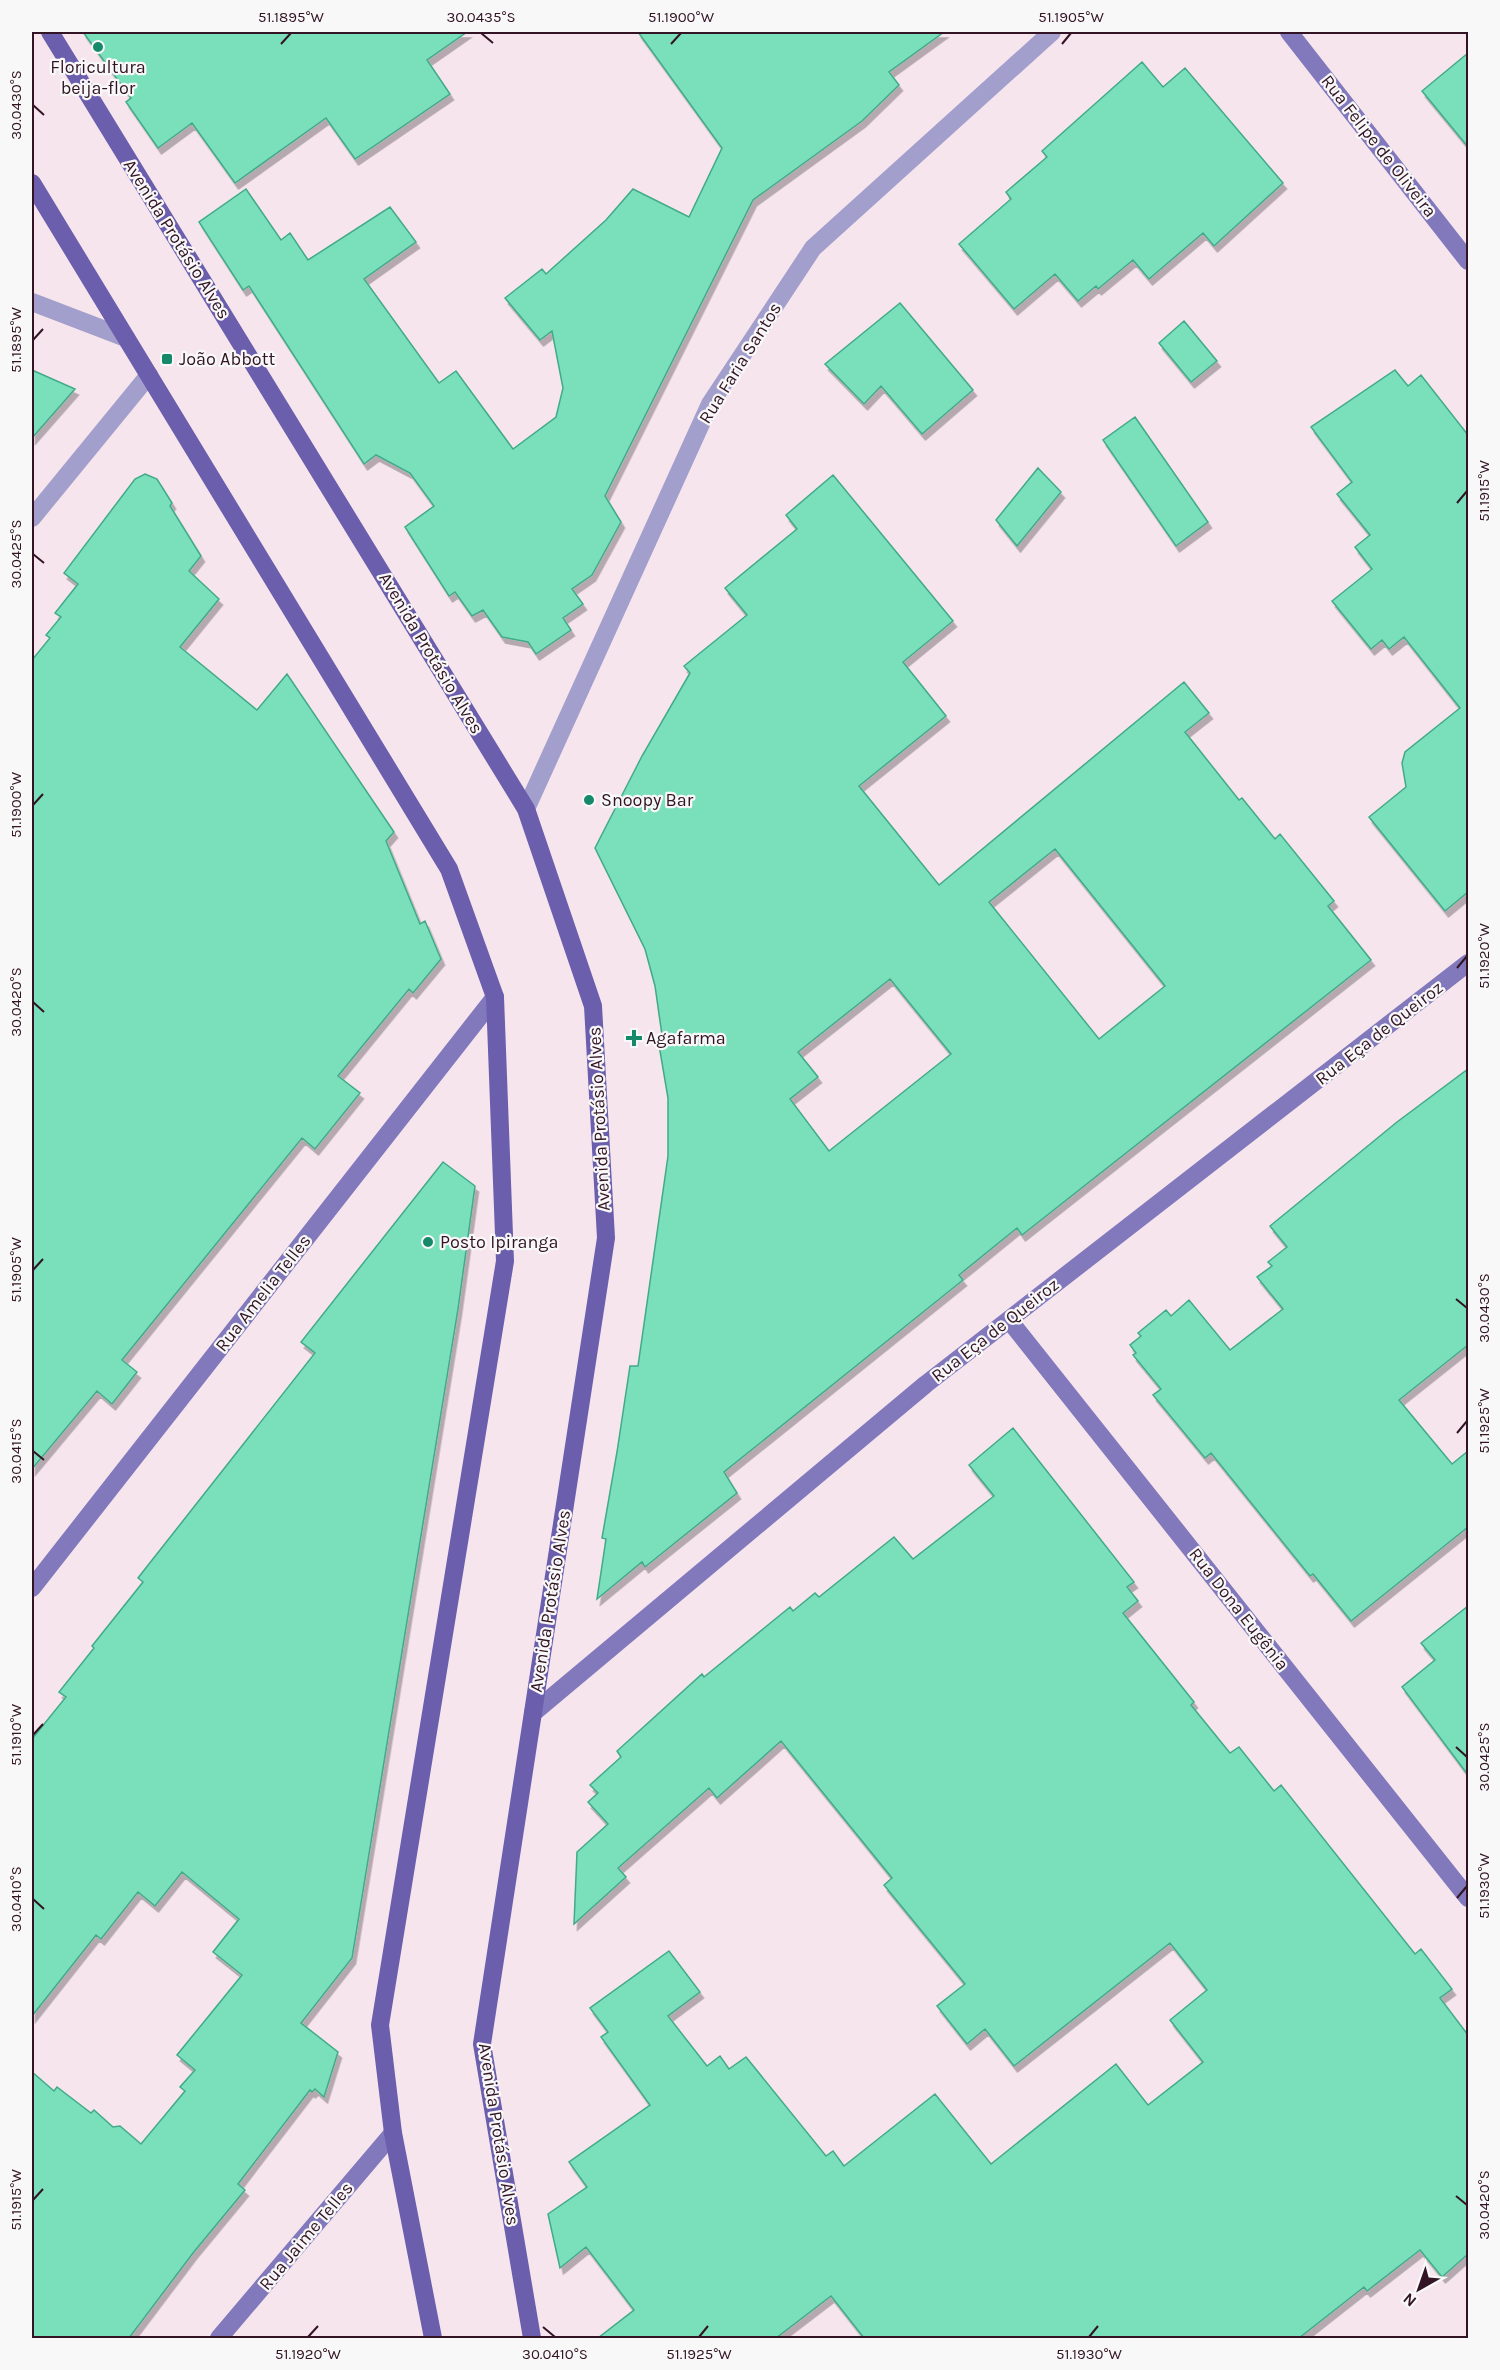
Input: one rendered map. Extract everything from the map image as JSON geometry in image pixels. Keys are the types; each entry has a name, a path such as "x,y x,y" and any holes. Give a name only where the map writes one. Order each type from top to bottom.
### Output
{"main road":[{"name":"Avenida Protásio Alves","path":"50,32 526,809 593,1006 606,1238 482,2044 532,2338"},
{"path":"32,183 449,869 495,997 505,1261 380,2025 393,2133 433,2338"}],"street":[{"name":"Rua Faria Santos","path":"526,809 710,404 813,248 1052,32"},
{"name":"Rua Felipe de Oliveira","path":"1289,32 1468,261"},
{"path":"32,302 126,338"},
{"path":"32,518 149,375"},
{"name":"Rua Eça de Queiroz","path":"533,1713 926,1384 1468,963"},
{"name":"Rua Amelia Telles","path":"32,1588 495,997"},
{"name":"Rua Dona Eugênia","path":"1009,1320 1468,1898"},
{"name":"Rua Jaime Telles","path":"219,2338 393,2133"}],"building":[{"path":"83,32 467,32 427,60 450,94 355,159 326,118 235,183 192,123 158,148 126,102 131,98"},
{"path":"638,32 944,32 889,72 899,85 862,121 753,200 605,496 621,522 592,575 572,589 583,604 563,618 571,630 536,654 528,642 502,637 483,610 472,616 455,592 449,596 405,527 434,506 410,473 376,455 364,464 249,286 243,290 199,222 246,189 281,240 290,233 308,260 390,207 416,242 364,279 439,383 456,371 513,449 556,417 563,388 552,331 540,340 505,298 542,269 546,274 606,220 633,189 689,217 722,148"},
{"path":"1468,53 1468,147 1422,91"},
{"path":"1142,62 1163,87 1185,68 1283,183 1214,246 1203,233 1149,279 1133,260 1098,289 1096,286 1078,301 1055,274 1014,309 959,244 1011,199 1006,192 1047,157 1042,151"},
{"path":"900,303 973,390 922,434 881,386 864,404 825,364"},
{"path":"1184,321 1217,361 1191,382 1159,343"},
{"path":"32,370 75,389 32,438"},
{"path":"1395,370 1408,386 1421,375 1468,435 1468,892 1445,911 1369,817 1406,787 1402,763 1405,752 1460,708 1404,637 1389,649 1382,640 1371,649 1332,601 1372,569 1355,547 1370,535 1337,494 1352,482 1311,427"},
{"path":"1135,417 1208,522 1176,546 1103,440"},
{"path":"1038,468 1061,492 1017,546 996,520"},
{"path":"145,474 157,479 172,503 170,506 201,556 189,571 219,599 180,647 257,710 287,674 394,832 386,841 420,924 425,921 441,959 413,993 409,989 338,1076 360,1093 315,1149 302,1138 122,1360 137,1372 112,1404 97,1391 32,1469 32,660 50,638 46,635 61,617 55,613 78,584 64,573 135,479"},
{"path":"833,475 953,621 903,662 946,716 859,786 939,885 1184,682 1209,713 1185,732 1239,800 1242,798 1275,839 1280,834 1334,901 1328,906 1371,960 1022,1235 1017,1228 959,1275 963,1280 724,1472 737,1493 645,1567 642,1562 597,1599 606,1539 602,1538 630,1366 638,1366 668,1156 668,1098 659,1045 663,1042 655,986 645,949 595,848 642,756 690,673 684,666 747,615 725,588 797,529 786,515","holes":["1055,849 1165,986 1099,1039 989,902","890,979 951,1054 829,1151 790,1099 818,1077 798,1052"]},
{"path":"1468,1069 1468,1345 1399,1400 1452,1464 1468,1451 1468,1527 1351,1621 1313,1574 1310,1576 1211,1453 1205,1458 1153,1395 1161,1389 1133,1355 1136,1353 1130,1345 1141,1336 1138,1333 1166,1310 1171,1316 1189,1300 1230,1350 1283,1309 1257,1277 1272,1266 1268,1262 1287,1247 1270,1226 1397,1122"},
{"path":"443,1162 475,1186 458,1309 352,1958 301,2023 338,2052 324,2097 315,2089 312,2092 310,2090 238,2184 245,2190 193,2253 129,2338 32,2338 32,2072 54,2091 57,2087 91,2113 94,2110 113,2127 120,2126 141,2144 185,2091 180,2087 195,2070 177,2055 242,1975 213,1952 239,1919 182,1872 155,1906 138,1892 101,1939 96,1935 32,2016 32,1739 66,1697 59,1692 143,1582 138,1578 315,1353 301,1342"},
{"path":"1013,1428 1134,1582 1127,1587 1138,1601 1123,1613 1194,1702 1191,1705 1230,1753 1239,1747 1274,1791 1281,1785 1415,1954 1421,1949 1452,1989 1440,1998 1468,2035 1468,2254 1442,2277 1420,2250 1367,2291 1364,2287 1299,2338 864,2338 831,2296 776,2338 598,2338 634,2310 586,2247 560,2268 548,2214 587,2187 569,2162 650,2105 601,2037 608,2032 590,2008 669,1951 700,1992 668,2016 707,2066 720,2056 729,2069 746,2057 826,2156 833,2151 844,2166 935,2094 991,2164 1116,2064 1148,2105 1203,2062 1170,2020 1207,1990 1170,1943 1014,2066 985,2029 967,2044 937,2006 965,1984 884,1885 892,1878 781,1741 717,1798 709,1788 618,1868 626,1877 574,1924 577,1852 608,1824 588,1802 598,1793 590,1785 621,1757 617,1751 702,1674 704,1677 790,1607 793,1611 815,1593 819,1597 894,1537 913,1559 994,1496 969,1465"},
{"path":"1468,1606 1468,1775 1402,1687 1435,1660 1421,1643"}],"place":[{"name":"Floricultura beija-flor","path":"98,47"},
{"name":"João Abbott","path":"167,359"},
{"name":"Snoopy Bar","path":"589,800"},
{"name":"Agafarma","path":"634,1038"},
{"name":"Posto Ipiranga","path":"428,1242"}]}
